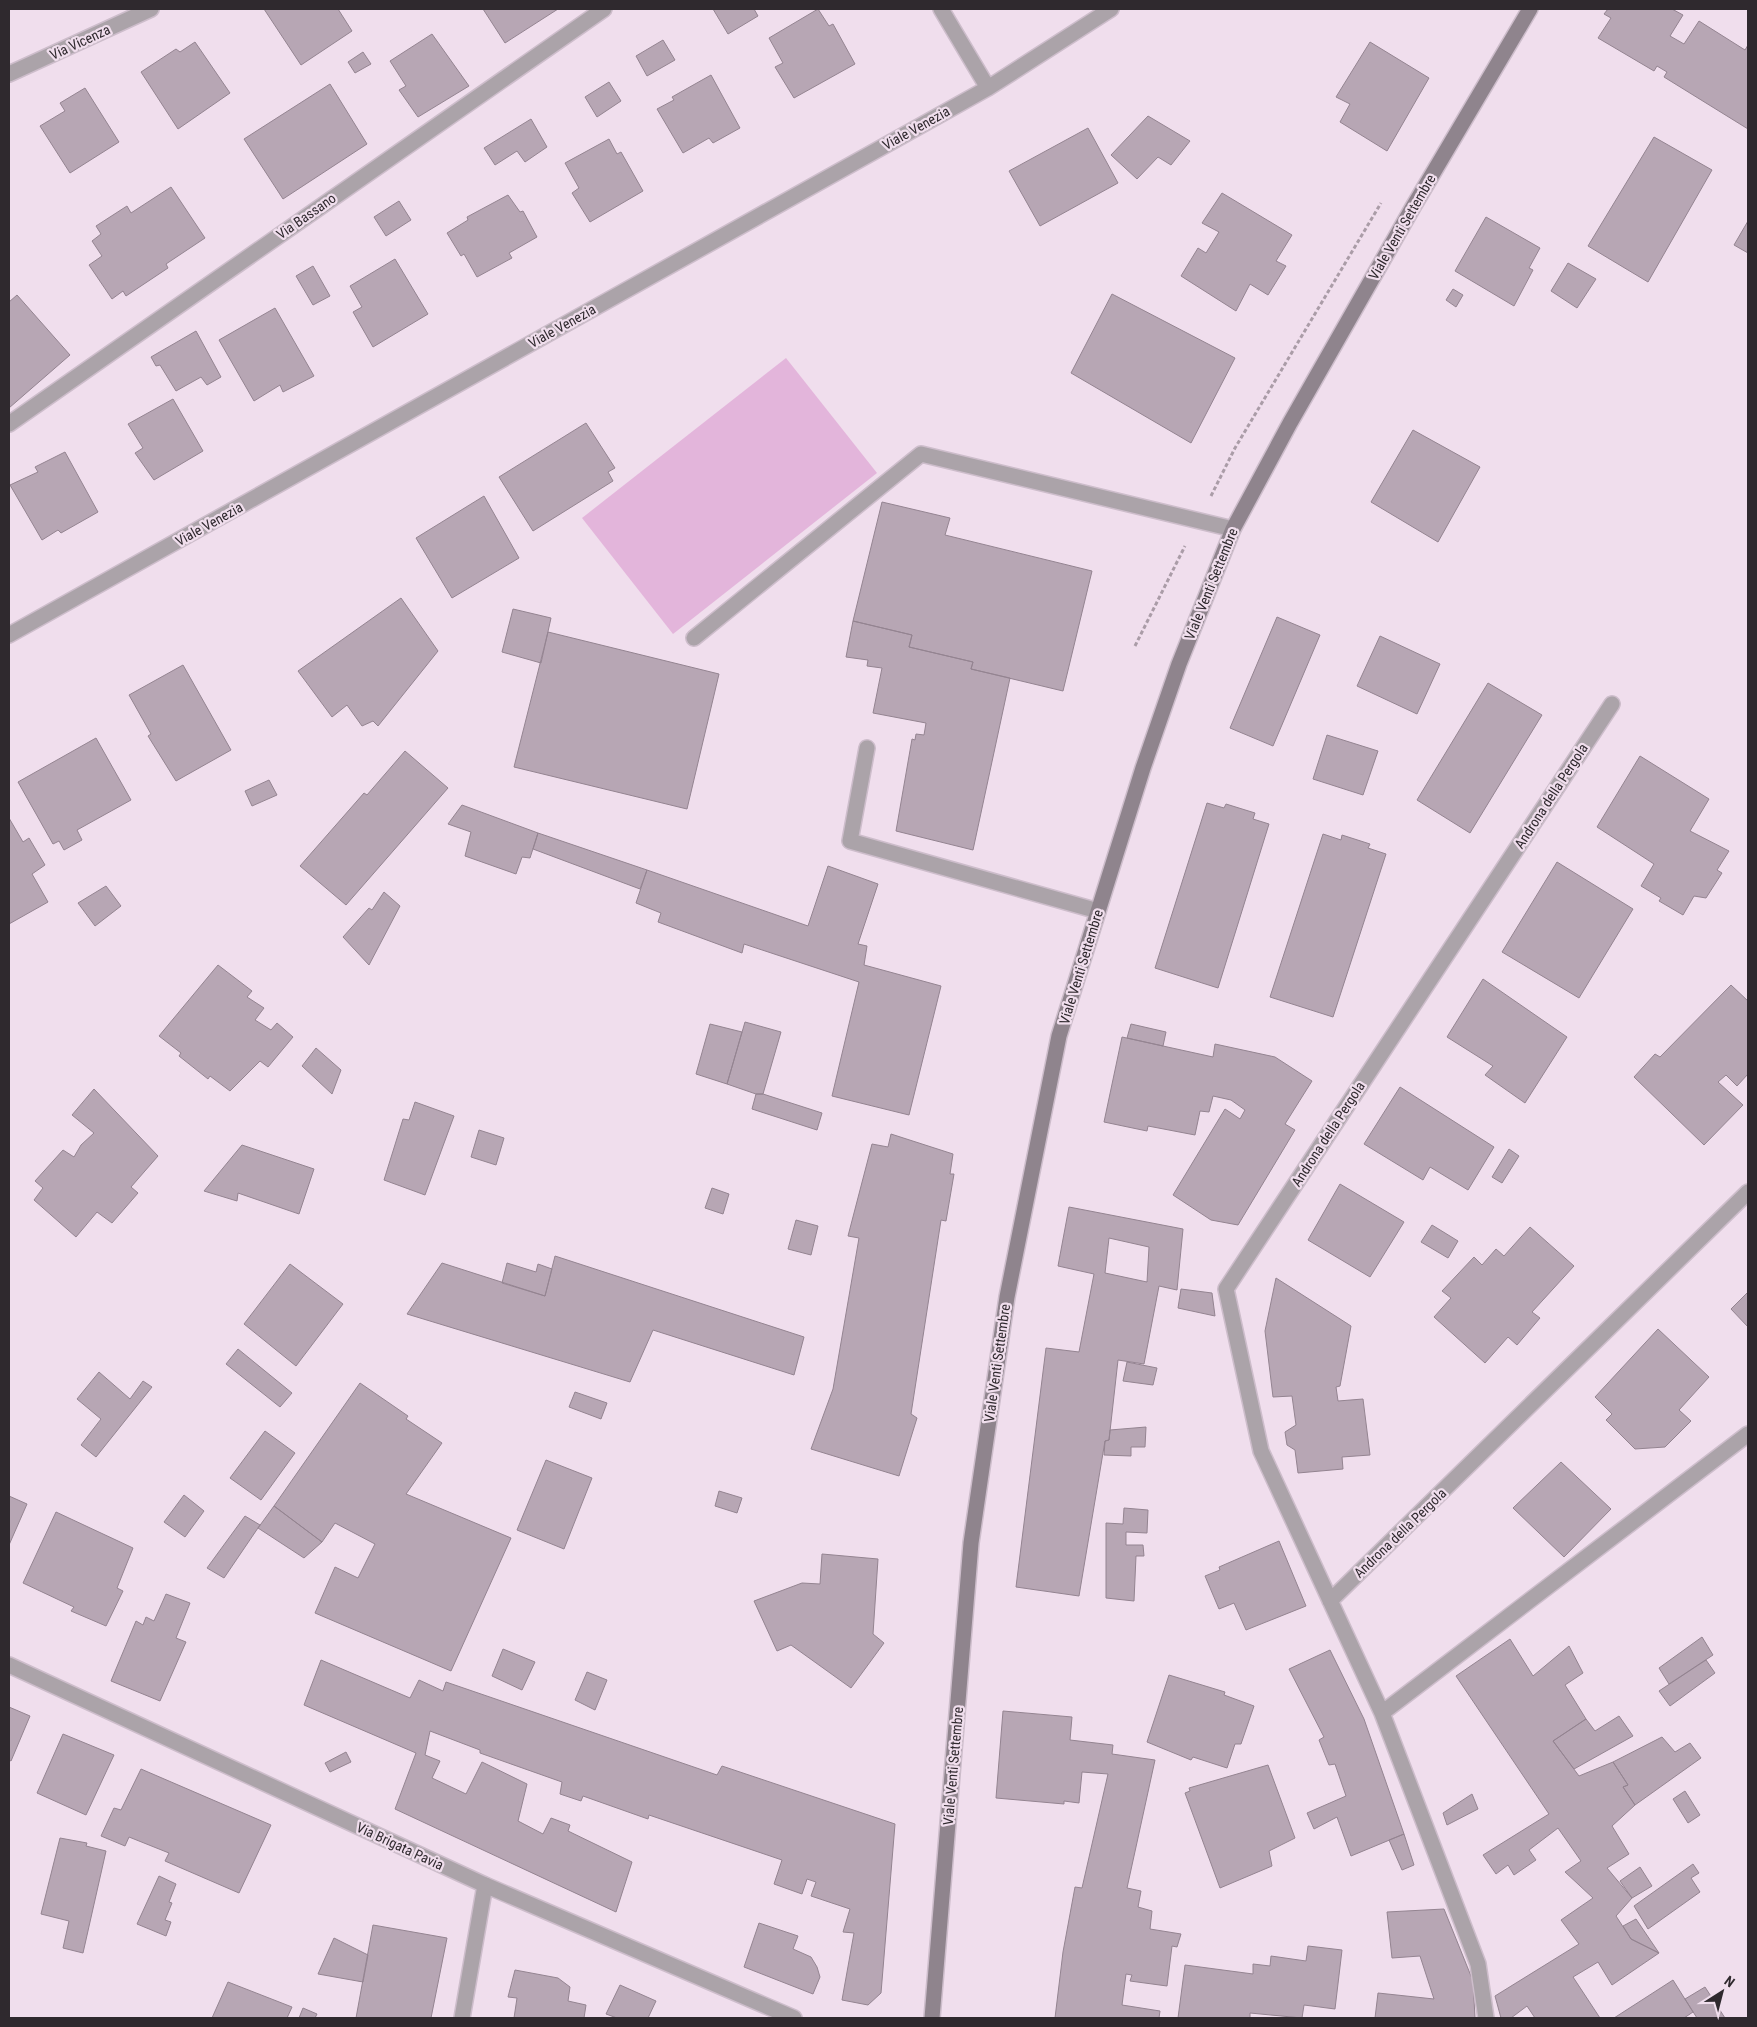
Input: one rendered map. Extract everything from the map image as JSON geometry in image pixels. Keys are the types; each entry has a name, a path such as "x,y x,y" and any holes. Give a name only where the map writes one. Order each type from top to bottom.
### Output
{"main road":[{"name":"Viale Venti Settembre","path":"932,2018 971,1543 1005,1307 1059,1036 1143,768 1180,664 1233,529 1290,423 1398,232 1530,9"}],"street":[{"name":"Via Vicenza","path":"9,74 151,9"},
{"name":"Via Bassano","path":"9,424 604,9"},
{"path":"941,9 988,88"},
{"name":"Viale Venezia","path":"9,635 988,88 1111,9"},
{"path":"694,638 922,454 1233,529"},
{"name":"Androna della Pergola","path":"1486,2018 1478,1964 1382,1713 1261,1451 1226,1289 1612,704"},
{"path":"867,748 850,841 1098,911"},
{"name":"Androna della Pergola","path":"1330,1601 1748,1192"},
{"path":"1382,1713 1748,1434"},
{"name":"Via Brigata Pavia","path":"9,1665 485,1885 794,2018"},
{"path":"462,2018 485,1885"}],"path":[{"path":"1135,646 1235,448 1385,196"}],"shaded area":[{"path":"786,358 877,473 673,634 582,518"}],"building":[{"path":"264,9 338,9 352,31 301,65"},
{"path":"483,9 558,9 505,43"},
{"path":"713,9 754,9 758,16 728,34"},
{"path":"818,9 829,26 833,24 855,64 794,98 775,67 783,63 769,38"},
{"path":"1608,9 1672,9 1683,15 1670,36 1684,44 1699,21 1745,50 1748,45 1748,129 1664,77 1667,72 1657,66 1654,71 1598,38 1611,18 1604,14"},
{"path":"432,34 469,86 418,117 399,90 406,86 390,61"},
{"path":"663,40 675,60 647,76 636,56"},
{"path":"195,42 230,93 178,129 141,72 176,49 180,52"},
{"path":"1370,42 1429,78 1387,151 1340,122 1350,104 1336,97"},
{"path":"363,52 371,64 355,73 348,62"},
{"path":"711,75 740,128 713,143 709,138 683,153 657,109 674,100 672,97"},
{"path":"609,82 621,101 597,117 585,97"},
{"path":"330,84 367,144 283,199 244,139"},
{"path":"85,88 119,142 70,173 40,126 65,111 60,103"},
{"path":"1148,116 1190,141 1171,165 1158,157 1137,179 1111,155"},
{"path":"531,119 547,147 525,162 517,151 495,165 484,148"},
{"path":"1088,128 1118,183 1040,226 1009,171"},
{"path":"1654,137 1712,170 1648,282 1588,246"},
{"path":"609,139 617,154 621,152 643,191 590,222 572,193 579,188 565,163"},
{"path":"171,187 205,238 166,264 168,268 126,296 123,291 112,299 89,265 102,256 92,241 101,234 96,226 127,206 131,213"},
{"path":"1222,193 1292,235 1276,261 1286,266 1268,295 1250,284 1236,311 1181,276 1198,248 1206,253 1219,232 1202,223"},
{"path":"508,195 520,212 523,211 537,237 509,253 512,258 477,277 464,254 461,256 447,233 468,220 467,217"},
{"path":"399,201 411,220 386,236 374,217"},
{"path":"1486,217 1540,248 1529,268 1533,270 1514,306 1455,271"},
{"path":"1748,221 1748,253 1734,245"},
{"path":"395,259 428,314 373,347 353,312 362,307 350,286"},
{"path":"1568,263 1596,279 1577,308 1551,291"},
{"path":"313,266 330,296 313,305 296,276"},
{"path":"1453,289 1463,295 1456,307 1446,300"},
{"path":"1112,294 1235,358 1191,443 1071,373"},
{"path":"17,295 70,355 9,408 9,302"},
{"path":"275,308 314,376 283,392 280,385 254,401 219,340"},
{"path":"196,331 221,377 207,385 201,377 176,391 160,365 156,366 151,357"},
{"path":"173,399 203,451 154,480 135,453 143,448 128,424"},
{"path":"586,423 615,468 608,472 613,481 533,531 499,477"},
{"path":"1413,430 1480,467 1438,542 1371,502"},
{"path":"65,452 98,512 61,533 58,530 42,540 10,485 38,472 35,467"},
{"path":"484,496 519,558 452,598 416,538"},
{"path":"882,502 950,518 945,535 1092,571 1063,691 971,669 973,662 909,647 912,635 853,621"},
{"path":"401,598 438,651 378,726 373,721 362,726 347,705 332,717 298,671"},
{"path":"513,609 551,618 541,663 502,652"},
{"path":"1277,617 1320,635 1273,746 1230,728"},
{"path":"853,621 912,635 909,647 973,662 971,669 1010,678 973,850 896,831 912,739 915,740 916,734 924,735 926,723 873,713 882,668 867,666 868,660 846,657"},
{"path":"548,632 719,674 687,809 514,767"},
{"path":"1380,636 1440,664 1417,714 1357,686"},
{"path":"183,665 231,750 176,781 148,736 151,734 129,695"},
{"path":"1488,683 1542,715 1470,833 1417,800"},
{"path":"1327,735 1378,751 1363,795 1313,779"},
{"path":"96,738 131,800 77,830 82,840 64,850 59,841 53,844 18,782"},
{"path":"405,751 448,788 346,905 300,866 364,793 367,795"},
{"path":"1640,756 1709,799 1690,831 1729,851 1717,870 1722,873 1706,898 1694,896 1683,915 1659,901 1661,898 1641,886 1654,864 1597,827"},
{"path":"269,780 277,795 252,806 245,791"},
{"path":"1207,803 1224,808 1226,804 1255,813 1253,819 1269,824 1218,988 1155,968"},
{"path":"462,805 538,833 530,858 522,857 516,874 465,856 471,832 448,824"},
{"path":"9,818 23,842 29,838 45,865 32,874 48,902 9,924"},
{"path":"538,833 647,870 640,889 533,849"},
{"path":"1323,834 1341,840 1342,835 1370,844 1368,848 1386,854 1333,1017 1270,997"},
{"path":"1557,862 1633,909 1579,998 1502,952"},
{"path":"828,866 878,884 858,944 867,946 864,965 941,986 909,1115 832,1096 859,982 744,944 742,953 658,922 661,913 636,903 647,870 808,926"},
{"path":"106,886 121,906 95,926 78,903"},
{"path":"384,892 400,906 369,965 343,937 369,908 372,910"},
{"path":"218,965 252,991 247,997 264,1008 255,1020 271,1030 277,1023 293,1037 268,1067 260,1061 230,1091 210,1076 208,1079 179,1056 181,1053 159,1036"},
{"path":"1483,979 1567,1037 1525,1103 1485,1075 1493,1066 1447,1037"},
{"path":"1731,985 1748,1001 1748,1074 1737,1086 1726,1075 1718,1082 1743,1105 1704,1145 1634,1077 1655,1054 1660,1057"},
{"path":"745,1022 781,1032 763,1094 756,1094 727,1084"},
{"path":"710,1024 742,1032 727,1084 696,1074"},
{"path":"1131,1024 1166,1032 1163,1046 1127,1038"},
{"path":"1122,1037 1213,1057 1215,1044 1275,1057 1312,1081 1285,1124 1295,1130 1238,1225 1211,1220 1173,1195 1225,1109 1240,1119 1245,1110 1231,1100 1213,1096 1209,1112 1200,1111 1195,1135 1148,1126 1147,1131 1104,1122"},
{"path":"316,1048 341,1070 332,1094 302,1066"},
{"path":"1400,1087 1494,1147 1468,1190 1430,1167 1423,1180 1364,1144"},
{"path":"94,1089 158,1156 131,1187 138,1193 112,1223 97,1212 76,1237 34,1200 43,1188 35,1181 63,1150 74,1157 81,1145 94,1133 72,1115"},
{"path":"756,1094 763,1094 822,1113 817,1130 752,1109"},
{"path":"415,1102 454,1116 425,1195 384,1180 403,1119 409,1120"},
{"path":"479,1130 504,1138 496,1165 471,1157"},
{"path":"891,1134 953,1154 950,1174 954,1174 946,1221 941,1220 911,1414 917,1418 899,1476 811,1449 833,1389 859,1238 848,1236 872,1144 888,1147"},
{"path":"242,1145 314,1169 299,1214 238,1193 237,1201 204,1191"},
{"path":"1509,1149 1519,1156 1502,1183 1492,1177"},
{"path":"1340,1184 1404,1222 1370,1277 1308,1240"},
{"path":"712,1188 729,1194 723,1214 705,1208"},
{"path":"1069,1207 1183,1229 1177,1290 1159,1286 1144,1364 1118,1360 1109,1440 1105,1441 1079,1596 1016,1587 1046,1348 1079,1352 1094,1274 1058,1266","holes":["1109,1238 1149,1247 1147,1282 1105,1273"]},
{"path":"796,1220 818,1226 811,1255 788,1249"},
{"path":"1432,1225 1458,1241 1448,1258 1421,1242"},
{"path":"1530,1227 1574,1266 1532,1312 1540,1318 1517,1345 1508,1337 1485,1363 1434,1317 1451,1298 1442,1291 1474,1257 1482,1265 1496,1249 1504,1256"},
{"path":"555,1256 804,1337 794,1375 653,1330 630,1382 407,1314 442,1263 545,1296"},
{"path":"507,1263 536,1272 538,1264 552,1269 545,1296 502,1283"},
{"path":"290,1264 343,1304 296,1366 244,1324"},
{"path":"1276,1278 1351,1326 1340,1386 1336,1387 1338,1401 1363,1399 1370,1455 1342,1457 1343,1469 1298,1473 1295,1450 1287,1445 1285,1432 1296,1425 1292,1396 1273,1397 1265,1331"},
{"path":"1181,1289 1212,1293 1215,1316 1178,1308"},
{"path":"1748,1292 1748,1327 1731,1309"},
{"path":"1658,1329 1709,1377 1679,1410 1691,1421 1665,1447 1635,1449 1606,1420 1612,1414 1595,1397"},
{"path":"238,1349 292,1393 280,1407 226,1364"},
{"path":"1127,1362 1157,1368 1153,1385 1123,1381"},
{"path":"99,1372 130,1399 143,1381 152,1387 96,1457 81,1445 101,1419 77,1399"},
{"path":"360,1383 408,1416 406,1419 442,1443 406,1494 511,1538 451,1671 315,1613 335,1567 358,1578 375,1544 335,1523 322,1542 274,1506"},
{"path":"575,1392 607,1403 601,1419 569,1407"},
{"path":"1146,1427 1145,1447 1131,1447 1131,1456 1104,1455 1105,1441 1109,1440 1110,1430"},
{"path":"265,1431 295,1453 261,1500 230,1478"},
{"path":"546,1460 592,1478 564,1549 517,1530"},
{"path":"1561,1462 1611,1509 1564,1557 1513,1508"},
{"path":"719,1491 742,1498 737,1513 715,1506"},
{"path":"184,1495 204,1511 185,1537 164,1522"},
{"path":"9,1496 27,1504 9,1545"},
{"path":"274,1506 322,1542 304,1558 258,1528"},
{"path":"1124,1508 1148,1510 1147,1533 1126,1532 1126,1545 1143,1545 1144,1556 1136,1556 1134,1601 1106,1598 1106,1523 1123,1524"},
{"path":"56,1512 133,1548 117,1588 123,1591 106,1626 71,1611 74,1607 23,1583"},
{"path":"245,1516 260,1525 224,1578 207,1568"},
{"path":"1279,1541 1306,1606 1246,1630 1234,1603 1219,1609 1205,1576 1220,1570 1219,1567"},
{"path":"822,1554 878,1559 873,1634 884,1643 851,1688 791,1645 777,1651 754,1601 802,1583 820,1584"},
{"path":"166,1594 190,1603 176,1638 186,1642 160,1701 111,1681 136,1621 143,1625 146,1617 154,1621"},
{"path":"1702,1637 1713,1655 1669,1684 1659,1668"},
{"path":"1510,1639 1533,1676 1569,1646 1583,1673 1565,1685 1586,1719 1553,1741 1579,1776 1613,1762 1628,1785 1623,1787 1635,1805 1612,1826 1629,1854 1607,1868 1632,1898 1616,1916 1631,1939 1659,1953 1612,1985 1598,1962 1573,1977 1600,2018 1535,2018 1527,2006 1511,2018 1501,2018 1495,1996 1579,1944 1561,1920 1593,1898 1565,1872 1581,1861 1558,1828 1529,1850 1536,1860 1514,1875 1508,1865 1496,1874 1483,1855 1549,1814 1456,1676"},
{"path":"503,1649 535,1662 522,1690 492,1676"},
{"path":"1330,1650 1364,1719 1404,1834 1351,1856 1337,1817 1314,1829 1307,1813 1346,1796 1335,1764 1329,1765 1319,1740 1324,1737 1289,1669"},
{"path":"321,1660 410,1698 419,1680 443,1691 446,1682 717,1775 722,1766 895,1824 881,1993 868,2005 842,2000 854,1933 843,1932 850,1909 811,1896 816,1882 807,1879 802,1894 774,1884 782,1860 649,1815 648,1819 583,1796 581,1801 560,1794 562,1782 480,1753 480,1750 430,1731 425,1755 440,1761 432,1778 466,1794 482,1762 527,1784 518,1821 543,1834 551,1818 570,1825 568,1831 632,1862 616,1912 395,1809 416,1753 304,1705"},
{"path":"1706,1660 1715,1673 1670,1706 1659,1691"},
{"path":"587,1672 607,1680 595,1710 575,1700"},
{"path":"1169,1675 1225,1692 1224,1695 1254,1706 1241,1744 1235,1744 1227,1768 1193,1757 1191,1760 1147,1742"},
{"path":"9,1707 30,1716 11,1761 9,1760"},
{"path":"1003,1711 1072,1717 1070,1740 1113,1745 1112,1754 1155,1760 1127,1888 1141,1891 1138,1907 1152,1911 1150,1929 1181,1934 1177,1947 1172,1946 1167,1986 1130,1981 1132,1975 1126,1974 1122,2005 1160,2011 1159,2018 1055,2018 1063,1952 1075,1887 1082,1888 1108,1774 1082,1772 1079,1803 1064,1801 1064,1804 996,1798"},
{"path":"1619,1716 1633,1736 1574,1769 1553,1741 1586,1719 1595,1731"},
{"path":"63,1734 114,1755 86,1815 37,1793"},
{"path":"1662,1737 1675,1752 1690,1743 1701,1758 1635,1805 1623,1787 1628,1785 1613,1762"},
{"path":"346,1752 351,1762 330,1772 325,1763"},
{"path":"1268,1765 1295,1838 1269,1851 1272,1866 1220,1888 1185,1793 1190,1791 1189,1788"},
{"path":"141,1769 271,1825 239,1893 165,1861 169,1853 129,1837 125,1846 101,1836 114,1808 121,1810"},
{"path":"1685,1791 1700,1815 1688,1823 1673,1799"},
{"path":"1472,1794 1478,1809 1447,1825 1443,1813"},
{"path":"1404,1834 1414,1865 1402,1870 1389,1840"},
{"path":"60,1838 87,1843 86,1846 106,1851 83,1953 63,1948 69,1921 41,1914"},
{"path":"1693,1864 1699,1873 1691,1878 1700,1892 1648,1929 1634,1906"},
{"path":"1640,1867 1652,1886 1632,1898 1620,1881"},
{"path":"159,1876 176,1884 169,1902 172,1903 165,1920 171,1922 166,1936 137,1924"},
{"path":"1444,1909 1473,1981 1475,2018 1375,2018 1378,1993 1434,1999 1420,1956 1392,1958 1387,1912"},
{"path":"1636,1919 1659,1953 1631,1939 1623,1926"},
{"path":"759,1923 798,1936 793,1949 811,1957 820,1977 813,1994 744,1967"},
{"path":"373,1925 447,1938 431,2018 356,2018"},
{"path":"334,1938 368,1955 363,1982 318,1974"},
{"path":"1308,1946 1342,1950 1335,2009 1304,2005 1302,2018 1250,2013 1250,2018 1178,2018 1185,1965 1253,1974 1253,1964 1270,1966 1271,1956 1306,1961"},
{"path":"515,1970 558,1978 570,1987 568,2001 586,2005 584,2018 514,2018 517,1998 508,1997"},
{"path":"1673,1980 1693,2012 1684,2018 1614,2018"},
{"path":"228,1982 292,2007 287,2018 212,2018"},
{"path":"620,1985 656,2001 648,2018 617,2018 606,2014"},
{"path":"1705,1987 1725,2018 1697,2018 1685,1999"},
{"path":"303,2008 317,2014 315,2018 299,2018"}]}
